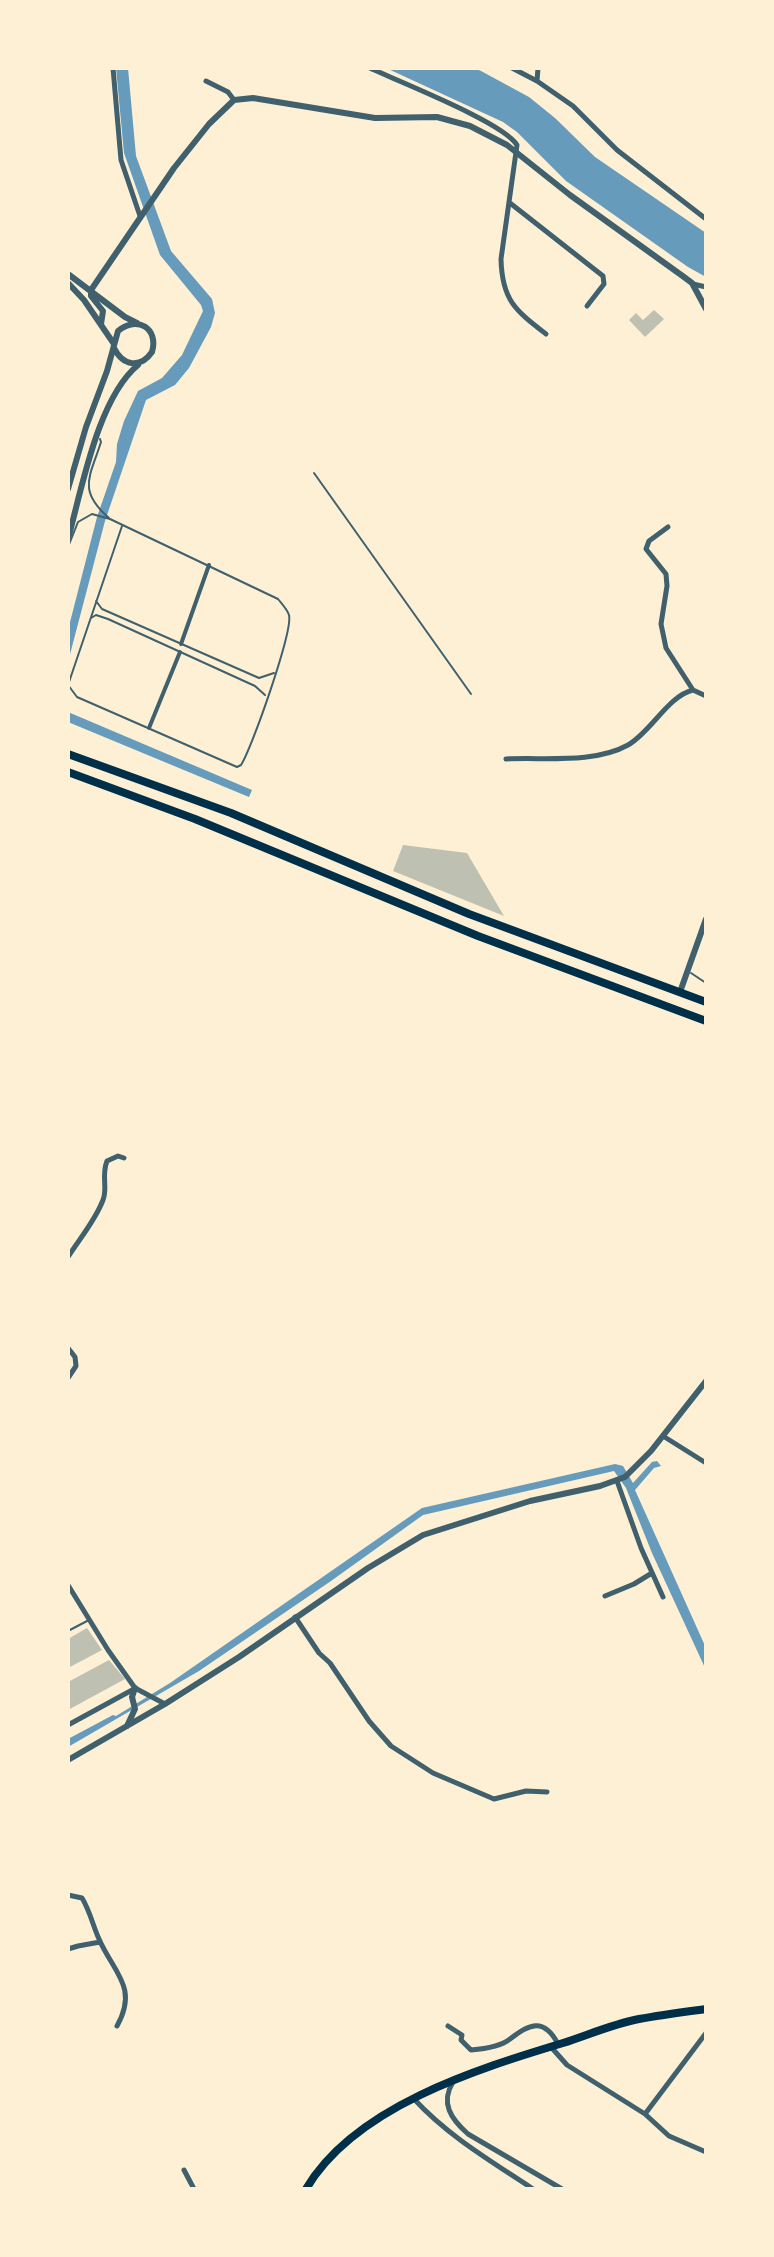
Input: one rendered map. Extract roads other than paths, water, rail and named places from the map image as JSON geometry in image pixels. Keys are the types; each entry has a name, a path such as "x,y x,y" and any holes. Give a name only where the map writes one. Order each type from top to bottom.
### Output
{"main road":[{"path":"68,752 87,762 203,802 306,843 482,919 706,1002"},
{"path":"68,772 195,819 480,937 706,1021"},
{"path":"306,2189 338,2149 392,2109 454,2081 508,2059 638,2019 706,2009"}],"street":[{"path":"113,68 121,160 140,216"},
{"path":"370,68 513,138 517,154 501,259 503,282 515,308 546,334"},
{"path":"512,68 573,106 617,150 706,219"},
{"path":"537,81 538,68"},
{"path":"206,81 222,88 234,100"},
{"path":"101,324 103,311 91,296 91,290 156,192 201,133 234,100 253,98 375,118 437,117 489,134 692,283 706,287"},
{"path":"510,203 603,276 604,284 587,306"},
{"path":"68,274 125,317 143,325 152,334 154,346 149,358 126,374 105,413 68,539"},
{"path":"68,283 101,324 123,361 140,363"},
{"path":"692,283 706,309"},
{"path":"68,489 118,331 130,324 143,325"},
{"path":"668,527 649,541 646,549 666,574 661,624 666,648 693,690 706,696"},
{"path":"181,644 209,565"},
{"path":"149,728 180,652"},
{"path":"506,759 580,758 628,745 683,692 693,690"},
{"path":"680,992 706,919"},
{"path":"68,1257 93,1221 105,1196 103,1170 107,1161 118,1156 124,1158"},
{"path":"68,1348 75,1357 76,1366 68,1378"},
{"path":"68,1760 165,1704 368,1568 423,1535 530,1501 617,1481 646,1457 706,1381"},
{"path":"663,1436 706,1463"},
{"path":"617,1481 663,1597"},
{"path":"605,1596 652,1573"},
{"path":"68,1585 135,1688 165,1704"},
{"path":"295,1617 369,1721 391,1746 433,1773 494,1799 526,1791 547,1792"},
{"path":"68,1725 135,1688"},
{"path":"127,1726 135,1709 132,1697 135,1688"},
{"path":"68,1895 82,1898 100,1942 118,1971 127,2004 117,2026"},
{"path":"68,1949 100,1942"},
{"path":"448,2026 462,2035 461,2040 471,2050 506,2042 527,2027 539,2026 553,2033 554,2045 567,2065 645,2114 669,2136 706,2152"},
{"path":"645,2114 706,2033"},
{"path":"454,2081 446,2100 457,2125 562,2189"},
{"path":"414,2099 452,2135 533,2189"},
{"path":"184,2170 194,2189"}],"lane":[{"path":"97,434 101,442 89,483 90,497 98,509 122,526 278,599 290,616 267,697 244,762 237,767 77,697 68,685 122,526"},
{"path":"314,473 471,694"},
{"path":"68,547 78,522 92,514 110,519"},
{"path":"97,599 96,604 102,609 259,678 275,673"},
{"path":"90,619 96,615 108,619 255,686 267,697"},
{"path":"688,969 706,983"},
{"path":"68,1631 90,1620"}],"water":[{"path":"116,68 128,68 136,156 171,251 212,299 215,313 189,368 175,385 146,400 105,521 68,662 68,630 97,517 116,462 117,444 124,421 138,391 162,378 182,355 203,311 160,255 124,153"},
{"path":"386,68 474,68 529,97 595,157 706,233 706,277 566,181 503,122"},
{"path":"68,712 252,790 249,797 68,722"},
{"path":"657,1461 661,1466 654,1468 635,1490 706,1648 706,1670 626,1488 614,1471 423,1515 199,1671 68,1747 68,1739 116,1716 170,1683 422,1508 615,1464 623,1466 633,1483 652,1462"}]}
